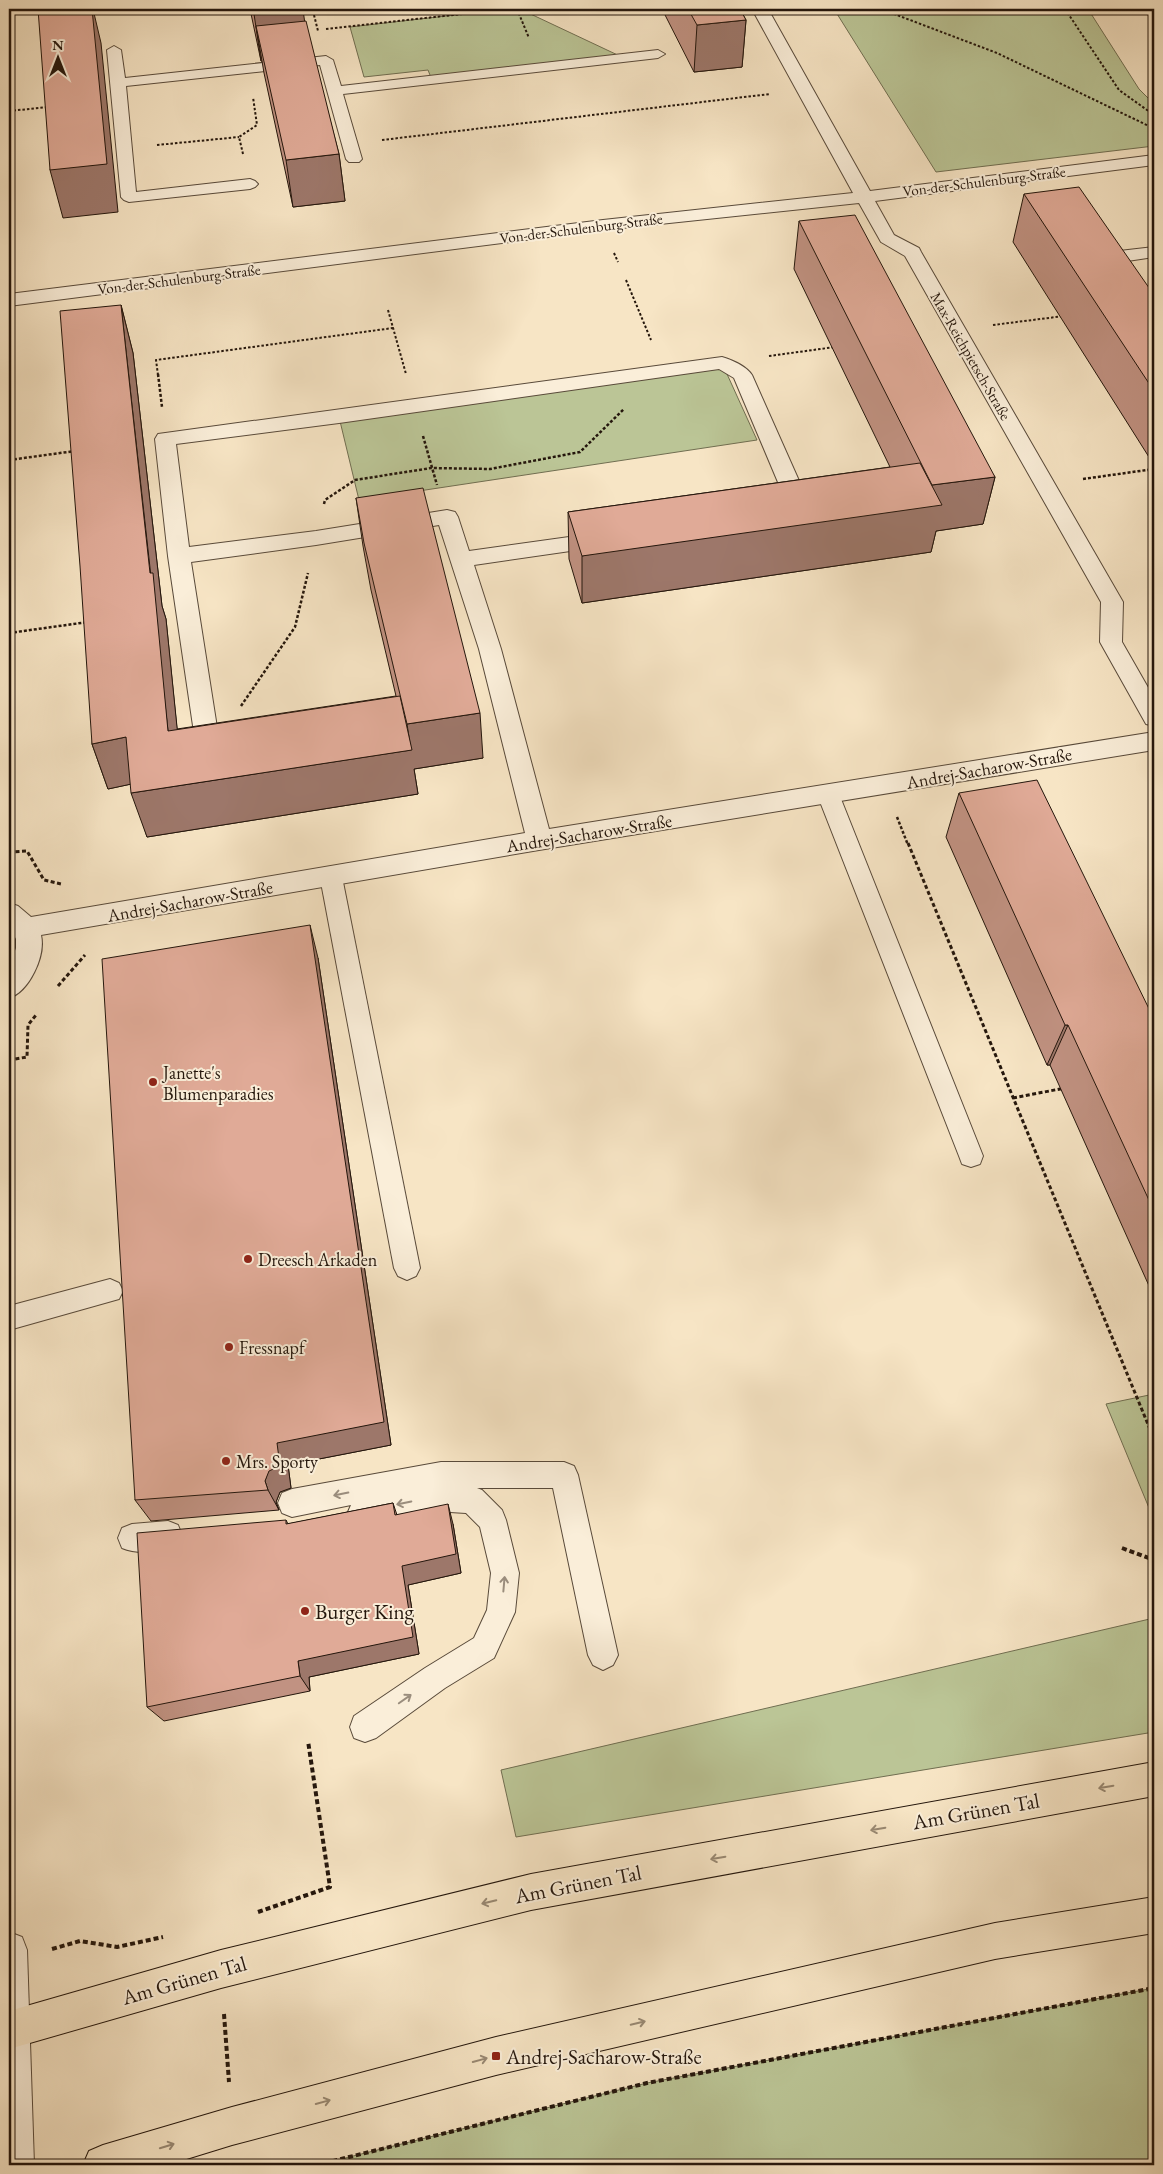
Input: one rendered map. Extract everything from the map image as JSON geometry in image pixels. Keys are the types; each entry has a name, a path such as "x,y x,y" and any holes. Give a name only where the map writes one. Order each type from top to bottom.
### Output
{"main road":[{"name":"Am Grünen Tal","path":"10,2030 221,1968 531,1892 1154,1779"},
{"path":"103,2165 232,2126 496,2056 996,1941 1154,1915"}],"street":[{"name":"Max-Reichpietsch-Straße","path":"760,9 887,238 912,252 1112,602 1111,642 1154,718"},
{"name":"Von-der-Schulenburg-Straße","path":"9,300 603,225 864,197 1154,160"},
{"path":"1118,283 1102,259 1154,252"},
{"path":"210,754 179,556 165,439 339,417 722,363 742,375 801,510 772,514"},
{"path":"179,556 447,518 490,648 539,840"},
{"path":"460,560 626,536"},
{"name":"Andrej-Sacharow-Straße","path":"17,921 331,877 539,840 884,786 1154,741"},
{"path":"1021,762 1035,787"},
{"path":"9,987 20,974 28,958 30,943 17,921"},
{"path":"9,1950 15,2165"}],"lane":[{"path":"114,50 129,197 250,184"},
{"path":"335,91 658,54"},
{"path":"118,83 326,60 354,159"},
{"path":"828,794 971,1156"},
{"path":"331,877 407,1268"},
{"path":"9,1318 110,1291"},
{"path":"365,1727 435,1678 484,1648 501,1612 505,1573 492,1520 472,1500 434,1497 301,1524 287,1514 441,1475 564,1475 603,1654"},
{"path":"132,1538 192,1533"}],"path":[{"path":"318,30 507,9"},
{"path":"881,9 997,53 1154,129"},
{"path":"1065,9 1119,90 1154,115"},
{"path":"124,149 238,137 257,126 248,69"},
{"path":"350,143 806,90"},
{"path":"9,111 54,107"},
{"path":"238,137 250,184"},
{"path":"165,439 156,360 394,328"},
{"path":"722,363 838,347"},
{"path":"9,460 82,450"},
{"path":"1045,485 1154,469"},
{"path":"9,633 97,621"},
{"path":"884,786 1154,1438"},
{"path":"1013,1098 1067,1088"},
{"path":"1122,1548 1154,1560"},
{"path":"251,1914 330,1888 308,1740"},
{"path":"317,2165 647,2083 1154,1988"}],"green space":[{"path":"520,9 624,58 432,80 428,70 364,77 350,27"},
{"path":"834,9 1088,9 1139,89 1154,104 1154,146 936,172"},
{"path":"722,363 757,440 359,500 339,417"},
{"path":"1154,1394 1154,1520 1106,1404"},
{"path":"1154,1618 1154,1732 516,1837 501,1770"},
{"path":"1154,1988 1154,2165 317,2165 647,2083"}],"building":[{"path":"38,9 92,9 107,164 50,170"},
{"path":"253,9 303,9 254,14"},
{"path":"688,9 740,9 746,20 697,25"},
{"path":"306,21 339,154 286,160 256,26"},
{"path":"1079,187 1154,295 1154,391 1024,194"},
{"path":"855,215 995,477 932,485 799,221"},
{"path":"121,305 150,573 153,573 168,731 400,696 412,750 131,793 126,737 92,744 60,311"},
{"path":"920,463 942,505 582,556 568,512"},
{"path":"423,488 480,713 407,724 364,543 356,498"},
{"path":"1037,780 1154,1019 1154,1211 1068,1025 1065,1025 959,793"},
{"name":"Dreesch Arkaden","path":"310,925 384,1422 277,1443 280,1466 269,1471 265,1481 268,1490 135,1500 102,959"},
{"path":"393,1503 395,1515 448,1504 456,1554 402,1566 413,1637 298,1661 300,1676 147,1707 137,1533 286,1520 286,1524"}],"place":[{"name":"Janette's Blumenparadies","path":"153,1082"},
{"name":"Dreesch Arkaden","path":"248,1259"},
{"name":"Fressnapf","path":"229,1347"},
{"name":"Mrs. Sporty","path":"226,1461"},
{"name":"Burger King","path":"305,1611"},
{"name":"Andrej-Sacharow-Straße","path":"496,2056"}]}
